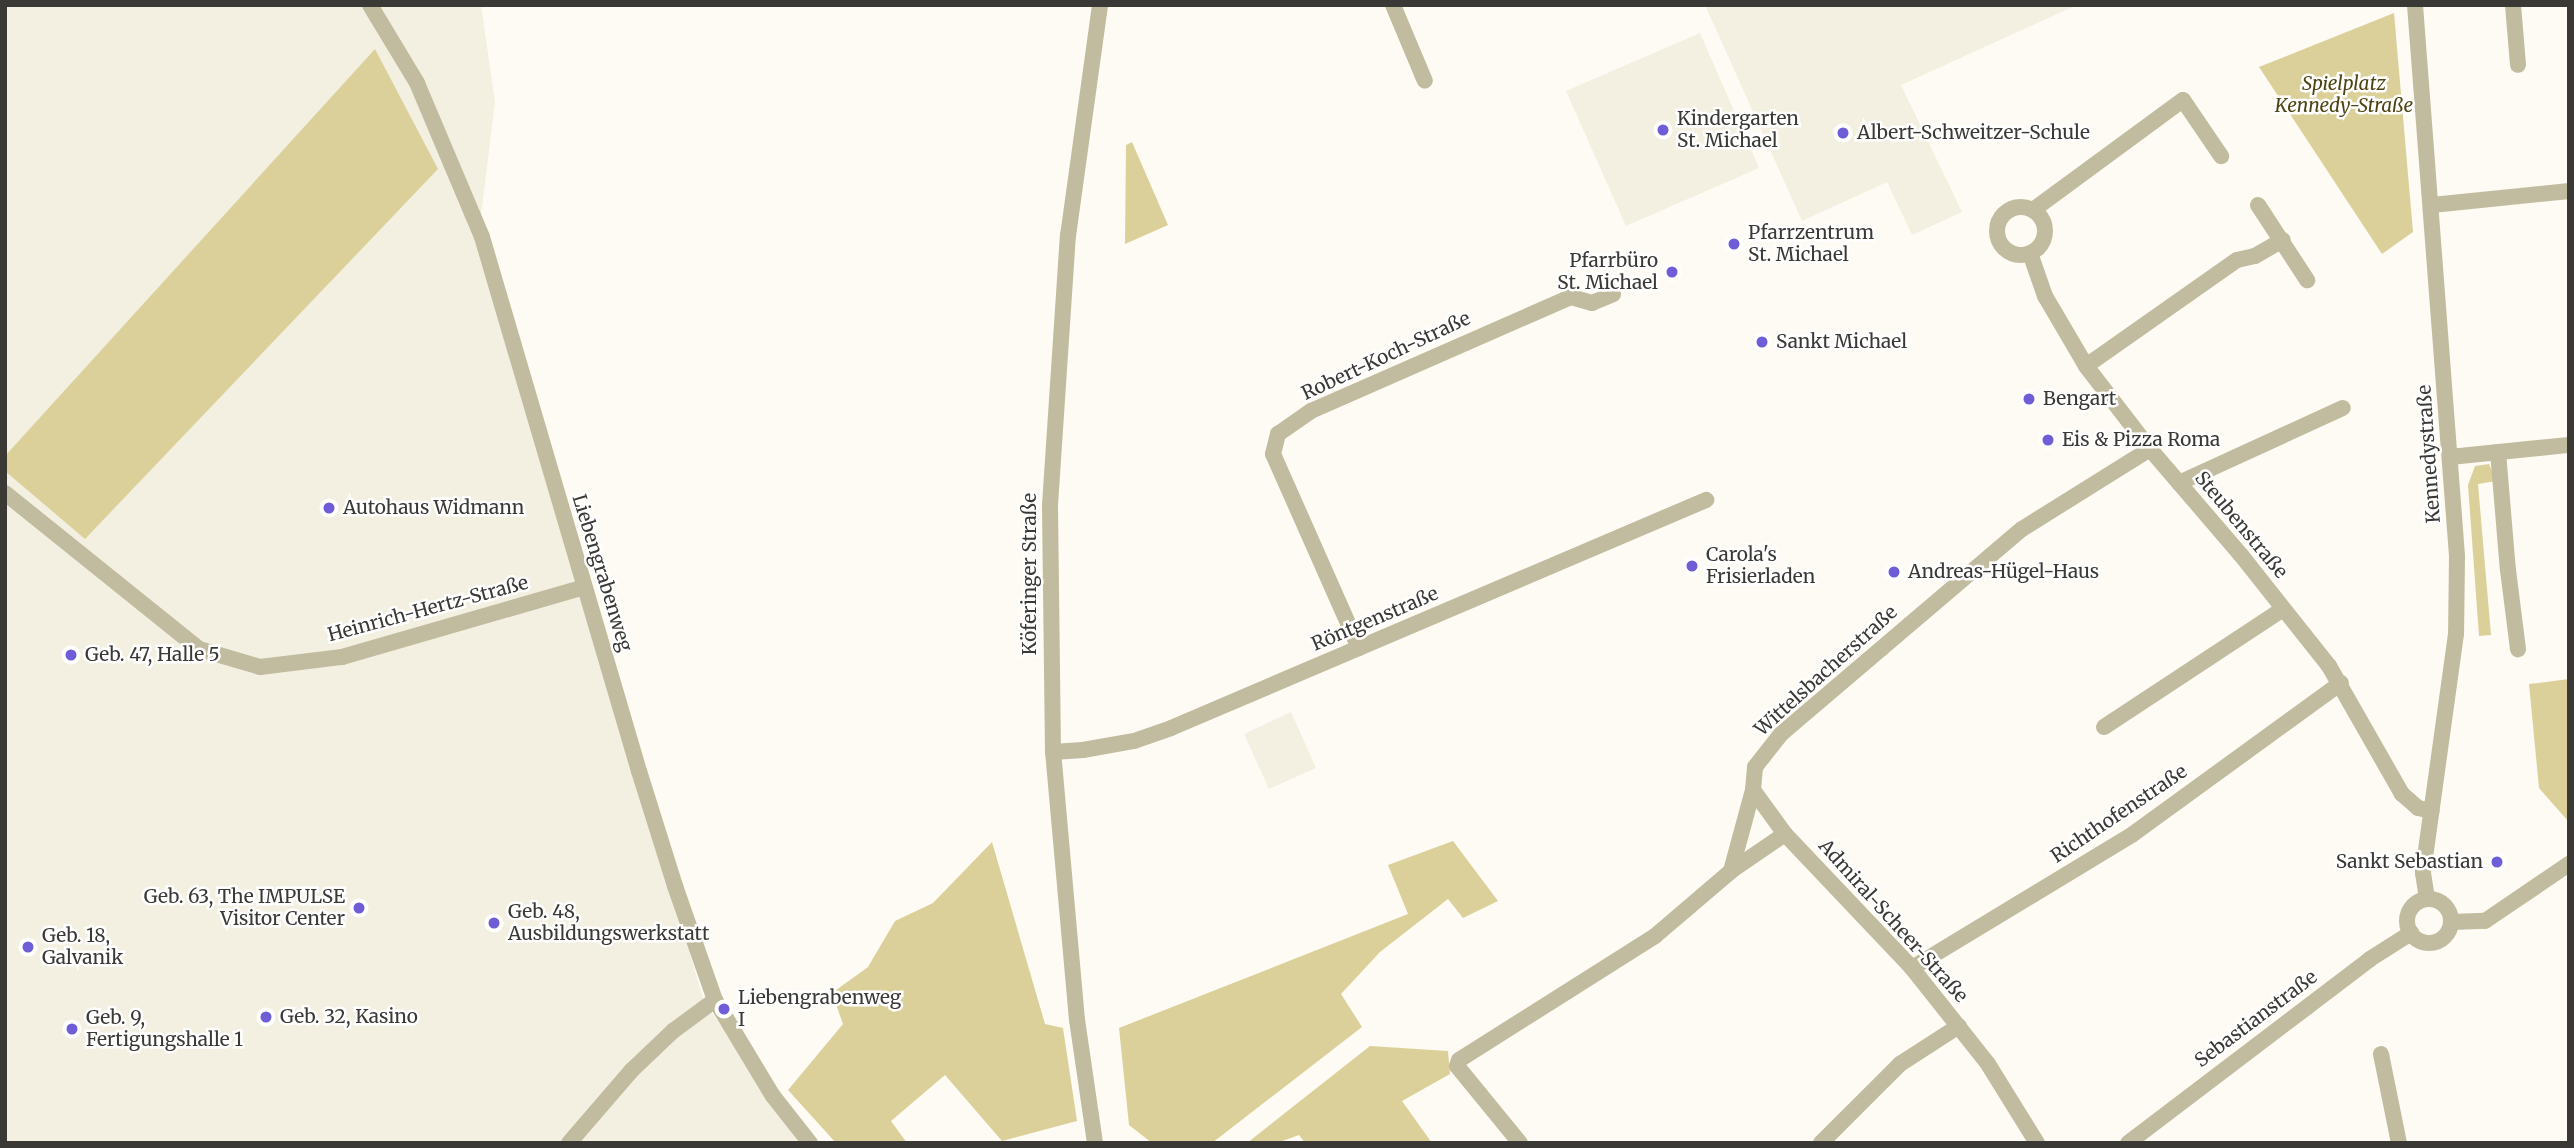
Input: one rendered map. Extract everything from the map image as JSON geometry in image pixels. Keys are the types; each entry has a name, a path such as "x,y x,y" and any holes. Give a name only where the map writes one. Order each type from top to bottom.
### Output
{"street":[{"name":"Liebengrabenweg","path":"370,5 417,83 482,237 671,876 715,1000 773,1096 810,1143"},
{"name":"Köferinger Straße","path":"1095,1143 1077,1020 1053,752 1050,505 1068,236 1100,5"},
{"path":"1392,5 1425,81"},
{"name":"Kennedystraße","path":"2415,5 2457,556 2456,634 2423,873 2427,899"},
{"path":"2513,5 2518,65"},
{"path":"2033,210 2183,100 2221,156"},
{"path":"2432,205 2569,191"},
{"path":"2258,205 2307,280"},
{"path":"2024,207 2033,210 2040,216 2045,233 2042,242 2030,253 2007,251 1996,233 1998,223 2008,210 2024,207"},
{"path":"2087,366 2237,260 2255,256 2283,240"},
{"name":"Steubenstraße","path":"2030,253 2045,296 2087,366 2150,449 2341,683 2402,794 2418,808 2432,811"},
{"name":"Robert-Koch-Straße","path":"1359,648 1273,454 1278,434 1311,411 1571,297 1592,303 1613,294"},
{"path":"2179,482 2343,408"},
{"path":"2450,457 2569,445"},
{"name":"Wittelsbacherstraße","path":"1731,870 1753,790 1755,767 1781,734 2022,529 2150,449"},
{"path":"2498,452 2518,649"},
{"name":"Heinrich-Hertz-Straße","path":"5,493 199,649 260,667 342,657 584,587"},
{"name":"Röntgenstraße","path":"1053,752 1134,741 1171,728 1706,500"},
{"path":"2104,727 2283,609"},
{"name":"Richthofenstraße","path":"1912,968 2133,835 2341,683"},
{"path":"1520,1143 1457,1066 1459,1060 1656,936 1731,870 1785,834 1753,790"},
{"name":"Admiral-Scheer-Straße","path":"1785,834 1912,968 1988,1064 2038,1143"},
{"path":"2451,922 2486,921 2569,864"},
{"path":"2427,899 2443,904 2451,922 2446,935 2435,942 2422,941 2411,933 2407,922 2410,910 2418,902 2427,899"},
{"name":"Sebastianstraße","path":"2128,1143 2370,959 2411,933"},
{"path":"569,1143 632,1070 673,1031 715,1000"},
{"path":"1821,1143 1900,1064 1959,1026"},
{"path":"2381,1054 2399,1143"}],"shaded area":[{"path":"5,5 481,5 495,102 477,248 704,1001 799,1143 5,1143"},
{"name":"Albert-Schweitzer-Schule","path":"1705,5 2077,5 1901,85 1962,212 1912,235 1887,182 1802,221"},
{"name":"Kindergarten St. Michael","path":"1700,33 1759,168 1626,226 1566,91"},
{"path":"1291,712 1316,768 1269,789 1244,734"}],"green space":[{"name":"Spielplatz Kennedy-Straße","path":"2394,13 2413,232 2382,254 2259,67"},
{"path":"375,49 438,169 85,539 5,471 5,456"},
{"path":"1132,142 1168,225 1125,244 1126,145"},
{"path":"2489,464 2496,481 2478,484 2491,635 2479,636 2468,485 2475,466"},
{"path":"2569,679 2568,821 2539,788 2529,684"},
{"path":"1453,841 1498,901 1463,918 1448,899 1380,952 1341,994 1362,1027 1212,1143 1152,1143 1129,1125 1119,1028 1408,914 1388,865"},
{"path":"992,842 1045,1024 1063,1028 1077,1121 1002,1141 945,1075 891,1121 907,1143 836,1143 788,1090 843,1024 832,993 868,967 895,921 933,903"},
{"path":"1370,1046 1448,1051 1450,1074 1402,1101 1432,1143 1305,1143 1299,1135 1277,1143 1247,1143"}],"place":[{"name":"Kindergarten St. Michael","path":"1663,130"},
{"name":"Albert-Schweitzer-Schule","path":"1843,133"},
{"name":"Pfarrzentrum St. Michael","path":"1734,244"},
{"name":"Pfarrbüro St. Michael","path":"1672,272"},
{"name":"Sankt Michael","path":"1762,342"},
{"name":"Bengart","path":"2029,399"},
{"name":"Eis & Pizza Roma","path":"2048,440"},
{"name":"Autohaus Widmann","path":"329,508"},
{"name":"Carola's Frisierladen","path":"1692,566"},
{"name":"Andreas-Hügel-Haus","path":"1894,572"},
{"name":"Geb. 47, Halle 5","path":"71,655"},
{"name":"Sankt Sebastian","path":"2497,862"},
{"name":"Geb. 63, The IMPULSE Visitor Center","path":"359,908"},
{"name":"Geb. 48, Ausbildungswerkstatt","path":"494,923"},
{"name":"Geb. 18, Galvanik","path":"28,947"},
{"name":"Liebengrabenweg I","path":"724,1009"},
{"name":"Geb. 32, Kasino","path":"266,1017"},
{"name":"Geb. 9, Fertigungshalle 1","path":"72,1029"}]}
